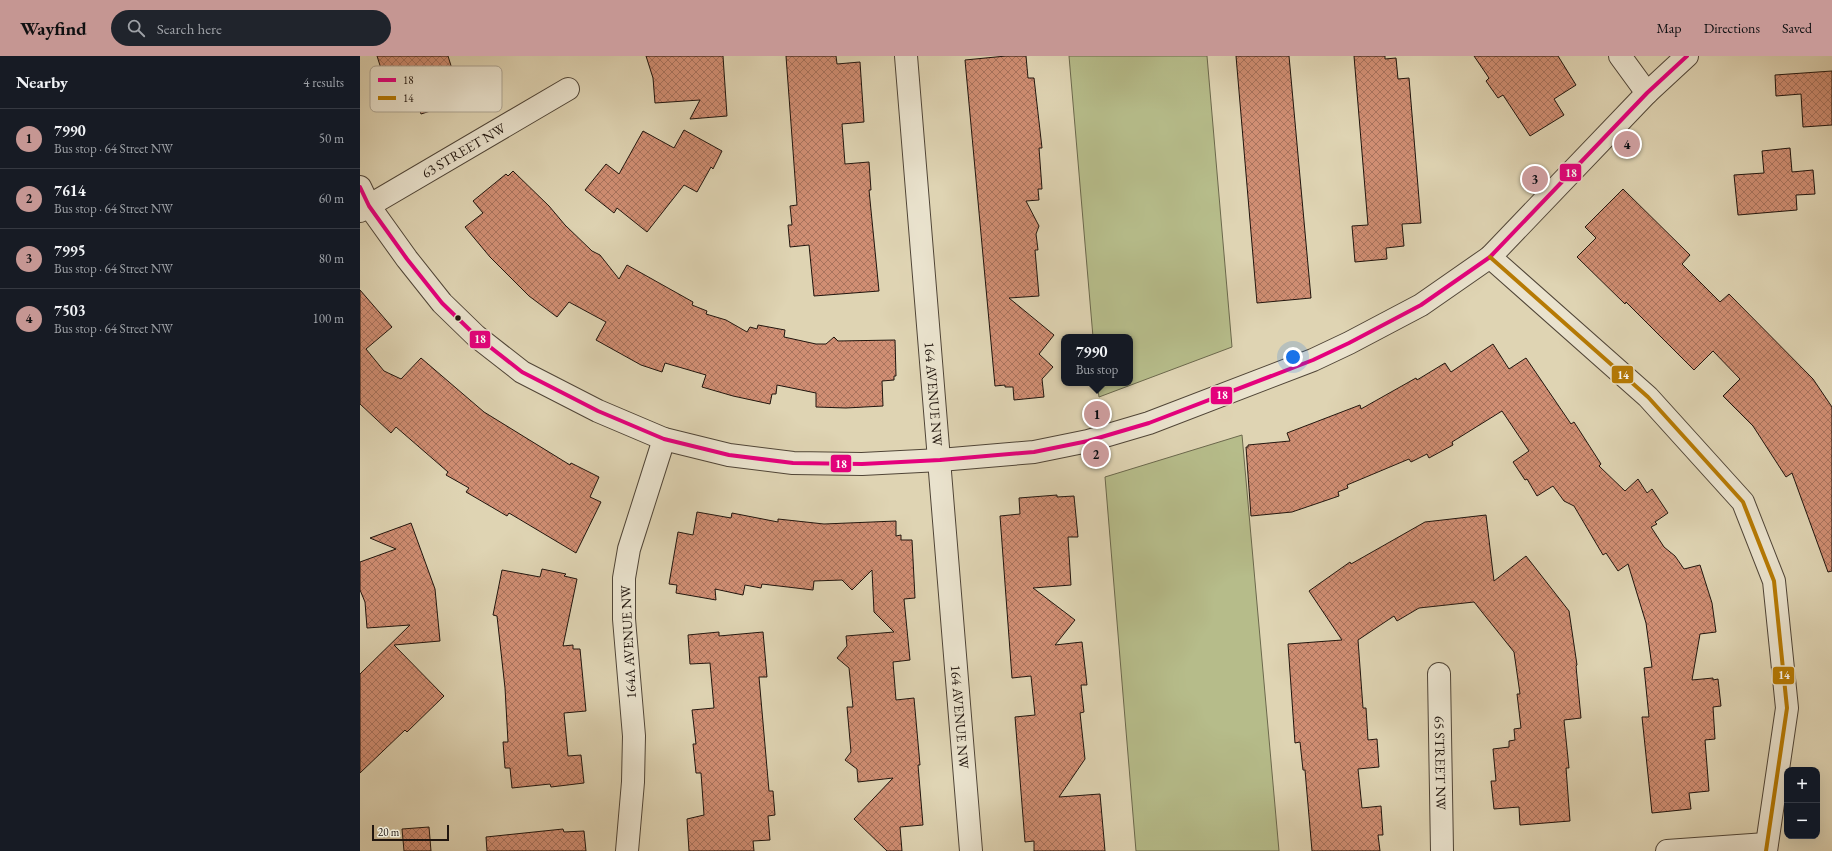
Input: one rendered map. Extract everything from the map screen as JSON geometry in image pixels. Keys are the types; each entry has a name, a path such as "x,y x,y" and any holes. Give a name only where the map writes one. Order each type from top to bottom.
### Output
{"street":[{"name":"164 AVENUE NW","path":"906,56 971,851"},
{"path":"1620,56 1647,93"},
{"path":"363,201 406,259 442,303 476,336 522,372 598,411 664,439 729,455 793,463 862,464 940,460 1034,452 1088,441 1149,423 1313,360 1421,305 1490,257 1647,93 1687,56"},
{"name":"63 STREET NW","path":"363,201 568,89"},
{"path":"1490,257 1648,397 1744,502 1774,581 1787,708 1766,848 1667,851"},
{"name":"164A AVENUE NW","path":"627,851 633,782 634,736 624,620 624,578 629,549 664,439"},
{"name":"65 STREET NW","path":"1439,674 1442,851"}],"green space":[{"path":"1069,56 1207,56 1232,347 1133,384 1133,334 1093,334"},
{"path":"1097,386 1128,386 1099,397"},
{"path":"1242,435 1279,851 1136,851 1105,477"}],"building":[{"path":"377,56 448,56 451,66 380,66"},
{"path":"646,56 723,56 727,116 690,119 700,100 655,103 653,78"},
{"path":"786,56 836,56 837,64 860,62 864,122 842,124 845,164 869,162 871,190 869,190 879,291 814,296 809,245 790,247 788,225 792,225 790,206 797,205"},
{"path":"1006,56 1026,56 1028,78 1034,78 1042,148 1039,148 1042,189 1038,189 1039,200 1026,201 1039,226 1036,234 1038,250 1035,250 1039,296 1009,298 1054,335 1039,354 1053,367 1042,379 1044,397 1014,400 1013,387 1005,387 1005,385 995,386 965,60"},
{"path":"1236,56 1289,56 1311,298 1257,303"},
{"path":"1354,56 1385,56 1385,59 1396,58 1398,79 1409,78 1421,223 1402,224 1404,246 1386,248 1387,259 1355,262 1352,226 1368,225"},
{"path":"1474,56 1558,56 1576,85 1554,99 1564,115 1530,136 1503,95 1498,98 1486,81 1489,78"},
{"path":"1832,71 1832,125 1803,127 1801,94 1776,96 1775,75"},
{"path":"684,130 722,151 713,169 711,167 697,192 684,185 647,232 617,208 614,213 585,190 606,164 619,174 643,131 674,148"},
{"path":"1790,148 1792,172 1813,170 1815,194 1796,195 1797,210 1738,215 1734,175 1764,173 1762,151"},
{"path":"513,171 549,206 565,225 592,251 600,255 619,279 627,265 693,302 692,305 707,311 706,314 726,320 747,332 750,327 757,329 758,325 785,330 784,337 816,344 826,344 834,337 838,341 895,340 896,376 894,376 894,380 882,381 883,406 846,408 816,407 816,393 777,385 776,394 772,394 770,404 733,396 702,387 706,375 665,363 662,372 641,365 596,340 606,322 569,302 557,317 529,296 490,257 465,227 483,213 473,201 506,174 508,176"},
{"path":"1623,189 1690,255 1682,264 1720,302 1729,294 1813,379 1832,407 1832,571 1828,572 1792,473 1786,477 1753,426 1723,396 1740,379 1713,351 1694,370 1626,302 1625,304 1577,257 1596,238 1585,227"},
{"path":"360,290 392,327 366,349 384,371 401,379 421,358 484,412 570,465 571,463 599,477 590,497 601,502 576,553 509,513 507,516 466,492 469,488 446,475 448,472 396,427 391,433 360,404"},
{"path":"1493,344 1509,369 1526,358 1571,424 1574,422 1601,464 1599,466 1625,491 1638,479 1647,493 1652,489 1668,513 1655,522 1657,524 1651,527 1664,547 1675,556 1684,569 1700,565 1712,603 1716,632 1700,634 1692,680 1718,679 1721,706 1713,707 1715,739 1705,740 1709,791 1689,793 1691,809 1652,813 1642,717 1649,717 1644,668 1652,667 1646,623 1628,564 1618,571 1606,553 1603,555 1574,506 1564,501 1553,486 1537,496 1527,479 1525,480 1513,462 1529,451 1502,411 1452,442 1453,445 1429,458 1427,454 1411,462 1409,459 1347,485 1348,488 1338,492 1339,496 1292,512 1251,516 1246,447 1248,447 1248,445 1290,441 1287,433 1360,405 1361,409 1416,378 1417,380 1445,363 1451,372"},
{"path":"1057,495 1057,497 1074,496 1078,537 1068,537 1071,585 1033,588 1075,620 1055,645 1082,642 1087,685 1081,685 1084,712 1080,713 1085,759 1059,797 1100,794 1105,851 1034,851 1034,841 1025,842 1015,717 1035,715 1031,676 1012,678 1000,516 1020,514 1019,498"},
{"path":"697,512 731,518 732,513 778,522 778,519 824,524 896,521 896,536 901,535 901,540 912,540 915,598 904,599 910,660 893,662 896,700 914,698 920,765 918,765 923,825 900,827 902,851 887,851 854,819 893,778 858,782 857,769 845,760 851,752 847,707 853,707 849,668 837,658 847,646 846,636 894,632 874,612 872,570 852,590 842,580 814,581 813,590 762,584 761,588 745,585 743,595 715,589 716,600 676,593 677,585 669,584 678,532 693,535"},
{"path":"1486,515 1494,581 1526,556 1569,611 1577,665 1581,718 1564,720 1569,768 1566,768 1570,821 1520,825 1519,807 1494,809 1491,781 1496,781 1493,749 1509,747 1509,741 1515,740 1514,729 1521,728 1517,694 1520,694 1514,652 1474,602 1419,608 1397,621 1394,616 1358,640 1363,708 1366,708 1368,740 1377,739 1379,767 1358,769 1362,808 1381,806 1383,835 1378,835 1380,851 1312,851 1305,770 1303,770 1300,742 1295,743 1288,644 1342,640 1309,591 1350,562 1351,564 1425,522"},
{"path":"411,523 435,589 440,641 394,645 444,696 407,732 405,730 360,773 360,674 410,625 367,628 365,602 360,590 360,562 396,549 370,538"},
{"path":"542,569 566,574 564,576 577,579 563,646 573,645 573,649 580,649 586,711 564,713 568,756 581,755 584,783 551,787 550,784 512,788 510,768 505,768 503,742 508,742 505,688 497,616 493,615 502,570 540,577"},
{"path":"719,632 719,636 763,632 767,677 759,677 769,791 773,791 775,815 768,816 770,840 753,841 754,851 689,851 687,819 704,815 701,773 696,773 693,744 696,744 692,710 714,708 710,663 690,664 688,635"},
{"path":"429,827 431,851 404,851 402,829"},
{"path":"563,829 564,832 584,831 586,851 487,851 486,837"}],"transit line":[{"name":"18","path":"360,187 369,206 407,259 442,303 476,336 522,372 598,411 664,439 729,455 793,463 862,464 940,460 1034,452 1088,441 1149,423 1313,360 1421,305 1490,257 1647,93 1687,56"},
{"name":"14","path":"1490,257 1648,397 1743,502 1774,581 1787,708 1766,851"}],"place":[{"name":"7503","path":"1627,144"},
{"name":"7995","path":"1535,179"},
{"name":"7990","path":"1097,414"},
{"name":"7614","path":"1096,454"}]}
